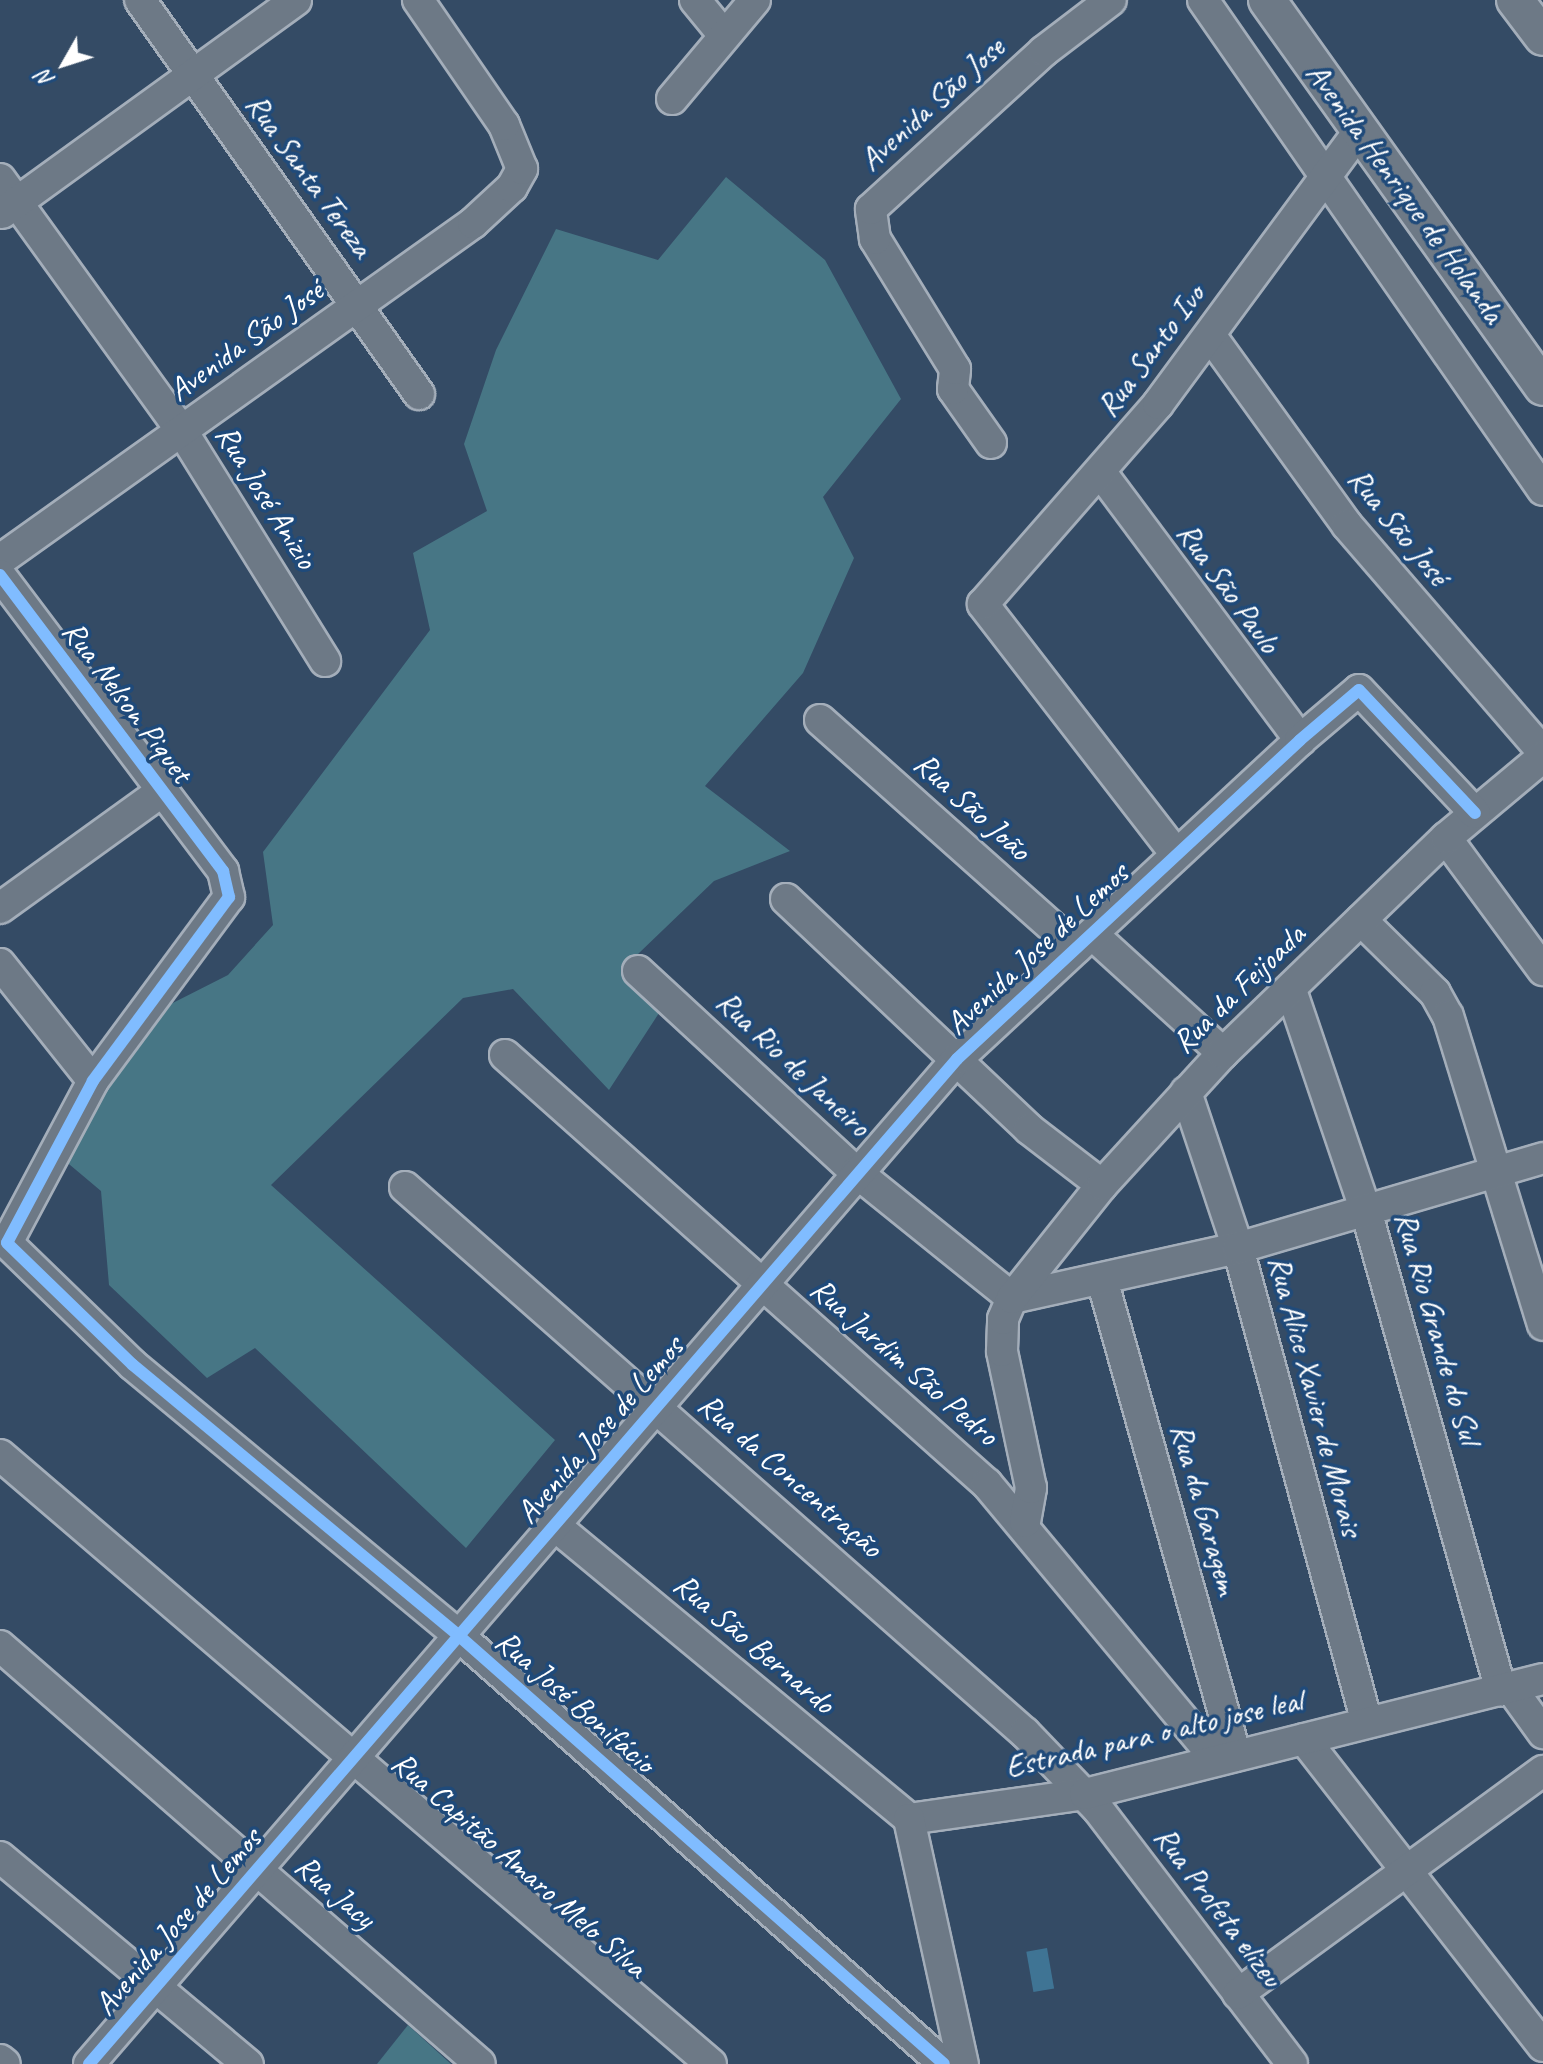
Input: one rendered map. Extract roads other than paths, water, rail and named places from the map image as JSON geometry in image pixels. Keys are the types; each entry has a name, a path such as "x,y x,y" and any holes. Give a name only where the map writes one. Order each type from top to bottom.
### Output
{"main road":[{"name":"Avenida Henrique de Holanda","path":"1267,0 1543,387"},
{"path":"1515,0 1543,37"}],"street":[{"name":"Rua Santa Tereza","path":"140,0 419,394"},
{"path":"5,199 296,0"},
{"name":"Avenida São José","path":"0,560 473,223 522,169 504,125 418,0"},
{"path":"695,0 722,33"},
{"path":"672,99 722,33 755,0"},
{"name":"Avenida São Jose","path":"991,443 953,389 955,369 875,239 868,219 877,203 1044,51 1111,0"},
{"path":"1203,0 1543,490"},
{"name":"Rua Santo Ivo","path":"1176,854 986,613 984,602 1102,474 1210,335 1323,175 1359,131"},
{"name":"Rua José Anizio","path":"5,199 182,431 325,661"},
{"name":"Rua São José","path":"1210,335 1347,525 1543,755"},
{"name":"Rua São Paulo","path":"1102,474 1300,740"},
{"name":"Rua Nelson Piquet","path":"0,575 213,859 227,882 221,914 93,1081"},
{"path":"1176,854 1359,690 1475,813"},
{"name":"Rua São João","path":"820,720 1223,1053"},
{"name":"Rua da Feijoada","path":"1012,1298 1102,1185 1223,1053 1446,838 1543,755"},
{"path":"0,908 162,791"},
{"path":"1446,838 1543,970"},
{"name":"Avenida Jose de Lemos","path":"89,2064 258,1872 354,1755 856,1172 957,1059 1176,854"},
{"path":"786,899 1029,1129 1102,1185"},
{"path":"1361,920 1435,993 1448,1016 1501,1175 1543,1325"},
{"path":"0,964 93,1081"},
{"name":"Rua Rio de Janeiro","path":"638,971 856,1172 1012,1298"},
{"name":"Rua Rio Grande do Sul","path":"1291,990 1367,1214 1506,1689 1543,1733"},
{"name":"Rua Jardim São Pedro","path":"505,1055 1025,1522 1226,1758"},
{"name":"Rua José Bonifácio","path":"93,1081 7,1243 92,1326 458,1635 944,2064"},
{"name":"Rua Alice Xavier de Morais","path":"1186,1092 1238,1248 1366,1720"},
{"path":"1025,1522 1031,1488 1002,1351 1003,1319 1012,1298 1103,1283 1367,1214 1501,1175 1543,1158"},
{"name":"Rua da Concentração","path":"405,1187 989,1698 1085,1794"},
{"name":"Rua da Garagem","path":"1103,1283 1226,1758"},
{"name":"Rua Capitão Amaro Melo Silva","path":"0,1455 354,1755 711,2064"},
{"name":"Rua São Bernardo","path":"553,1524 909,1819"},
{"name":"Rua Jacy","path":"0,1646 480,2064"},
{"name":"Estrada para o alto jose leal","path":"909,1819 1085,1794 1304,1739 1366,1720 1543,1679"},
{"path":"1304,1739 1401,1869 1543,2046"},
{"path":"1238,1994 1401,1869 1543,1771"},
{"name":"Rua Profeta elizeu","path":"1085,1794 1292,2064"},
{"path":"909,1819 963,2064"},
{"path":"0,1857 248,2064"},
{"path":"0,2060 5,2064"}]}
